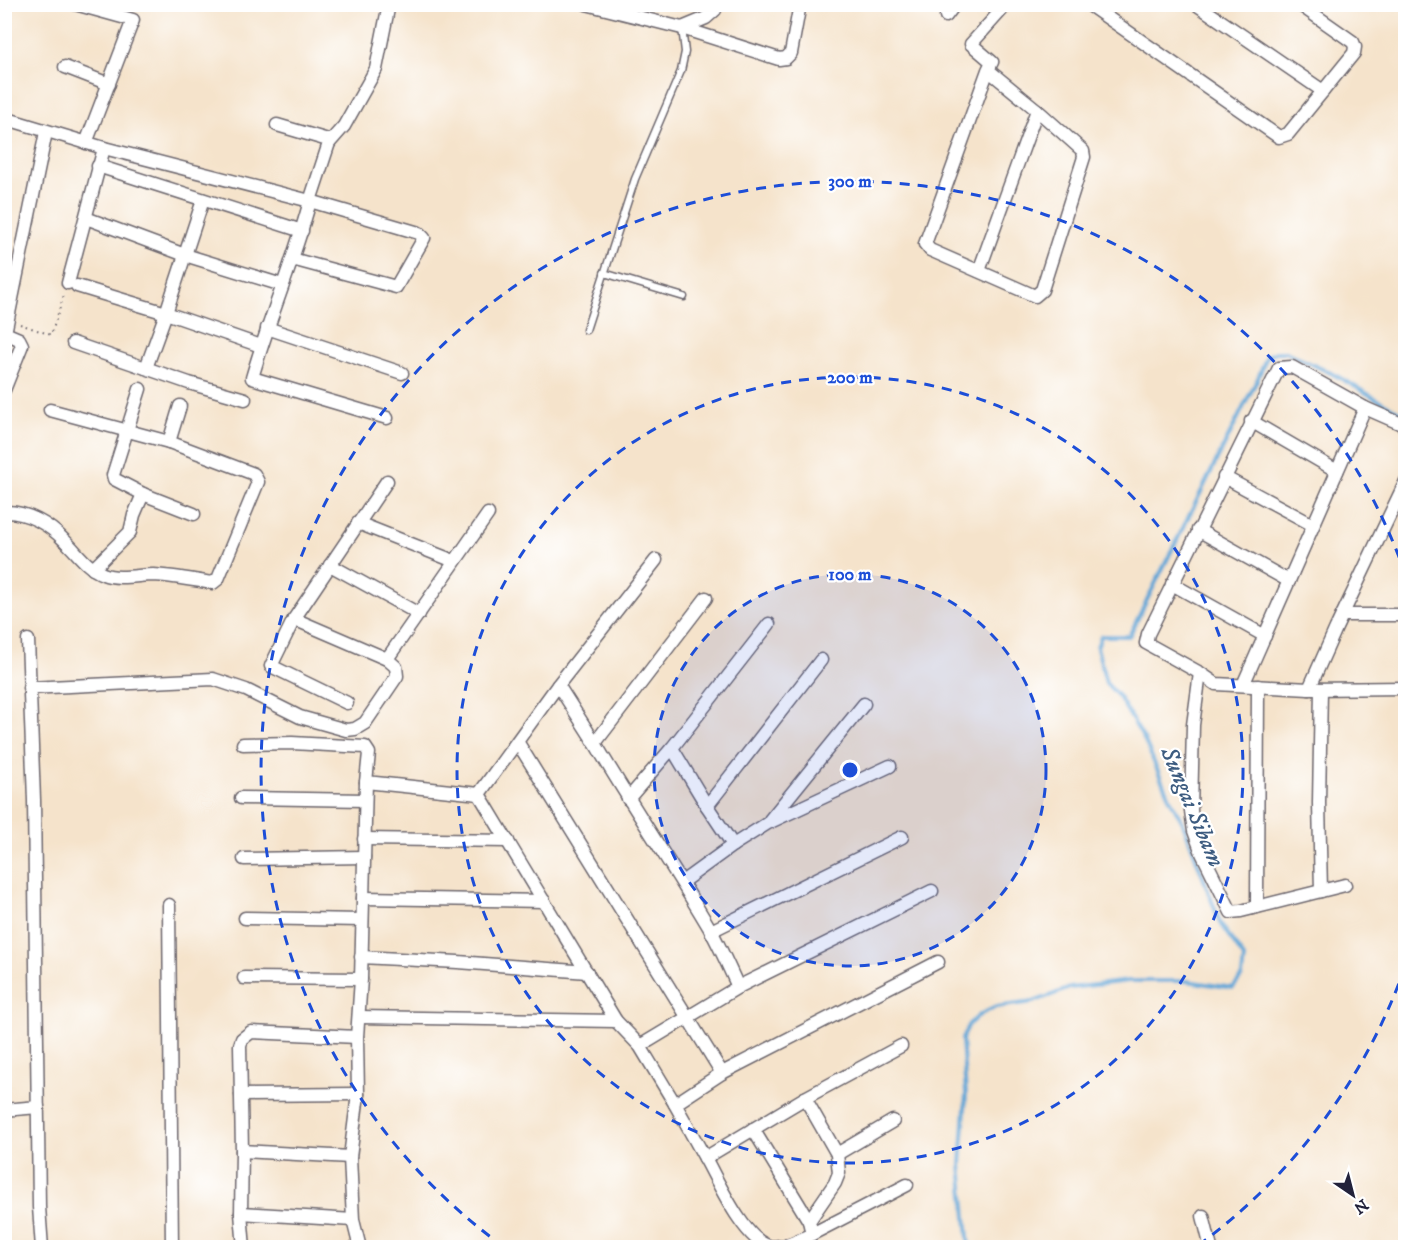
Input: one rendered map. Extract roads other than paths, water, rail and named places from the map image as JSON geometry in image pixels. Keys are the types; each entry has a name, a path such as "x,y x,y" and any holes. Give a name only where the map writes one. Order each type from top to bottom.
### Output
{"street":[{"path":"75,4 133,20 86,143"},
{"path":"387,418 252,378 329,143 344,126 376,69 389,4"},
{"path":"586,4 682,28 779,60 791,53 801,4"},
{"path":"682,28 706,18 715,10 717,4"},
{"path":"946,16 955,4"},
{"path":"988,70 1081,147 1084,156 1042,291 1035,296 930,250 925,244 988,70 992,60 971,44 1006,4"},
{"path":"1088,4 1279,137 1288,134 1354,53 1356,46 1299,4"},
{"path":"1196,4 1323,91"},
{"path":"65,67 110,84"},
{"path":"979,271 1037,110"},
{"path":"4,118 104,148 310,201 419,233 424,238 396,287 292,259"},
{"path":"277,125 327,138 329,143"},
{"path":"4,390 22,345 19,339 5,333 46,132"},
{"path":"104,148 72,284 261,346"},
{"path":"98,166 302,231"},
{"path":"146,368 203,200"},
{"path":"86,218 185,255 282,285"},
{"path":"267,328 402,373"},
{"path":"73,343 245,399"},
{"path":"1406,426 1365,408 1292,367 1279,368 1148,633 1146,643 1216,684 1315,689 1406,688"},
{"path":"140,389 126,430 114,479 143,494 194,514"},
{"path":"169,442 180,406"},
{"path":"1243,686 1365,408"},
{"path":"4,512 27,515 36,520 65,540 93,569 111,576 163,576 213,583 218,579 258,482 257,477 169,442 50,410"},
{"path":"1251,421 1337,471"},
{"path":"1224,477 1313,525"},
{"path":"347,703 271,666 294,618 387,481"},
{"path":"1321,891 1315,689 1342,615 1406,481"},
{"path":"93,569 130,532 134,514 143,494"},
{"path":"387,659 488,514"},
{"path":"358,523 454,561"},
{"path":"1198,530 1289,581"},
{"path":"479,794 558,686 656,560"},
{"path":"330,565 419,614"},
{"path":"1172,584 1264,636"},
{"path":"595,743 706,598"},
{"path":"1342,615 1406,615"},
{"path":"28,688 213,679 246,690 300,717 346,730 365,723 397,676 396,667 387,659 294,618"},
{"path":"628,800 672,748 769,624"},
{"path":"28,640 34,800 39,1207 42,1248"},
{"path":"707,806 821,660"},
{"path":"1200,673 1193,725 1191,811 1194,831 1202,854 1231,912 1345,885"},
{"path":"558,686 682,882 711,931 738,987"},
{"path":"1257,907 1258,686"},
{"path":"768,823 864,704"},
{"path":"243,744 292,743 365,747 369,753 365,800 361,979 357,1037 358,1094 350,1157 353,1221 360,1248"},
{"path":"518,743 722,1073"},
{"path":"672,748 733,845"},
{"path":"682,882 768,823 890,766"},
{"path":"366,782 479,794"},
{"path":"479,794 616,1021 640,1046 746,1230 757,1242 771,1247 792,1244 811,1228 908,1185"},
{"path":"241,798 365,800"},
{"path":"711,931 902,837"},
{"path":"364,839 508,841"},
{"path":"244,859 364,857"},
{"path":"640,1046 738,987 932,891"},
{"path":"363,898 544,901"},
{"path":"169,905 172,1248"},
{"path":"244,918 362,920"},
{"path":"361,957 587,972"},
{"path":"675,1104 722,1073 938,962"},
{"path":"244,978 361,979"},
{"path":"359,1017 616,1021"},
{"path":"244,1248 241,1213 240,1045 246,1035 251,1032 357,1037"},
{"path":"705,1158 805,1098 901,1046"},
{"path":"241,1095 358,1094"},
{"path":"805,1098 837,1154 839,1173 811,1228"},
{"path":"4,1110 38,1107"},
{"path":"837,1154 893,1121"},
{"path":"753,1129 811,1228"},
{"path":"242,1151 350,1157"},
{"path":"241,1213 353,1221"},
{"path":"1203,1216 1211,1248"}],"lane":[{"path":"586,330 645,154 681,71 685,52 682,28"},
{"path":"604,273 684,297"}],"waterway":[{"name":"Sungai Sibam","path":"969,1248 961,1165 966,1094 962,1039 969,1024 981,1014 996,1007 1033,1002 1070,988 1129,981 1187,981 1233,988 1242,976 1244,958 1220,923 1183,823 1168,795 1145,741 1119,697 1106,683 1097,647 1101,636 1129,636 1267,356 1276,352 1286,352 1333,374 1401,413 1406,412"}]}
